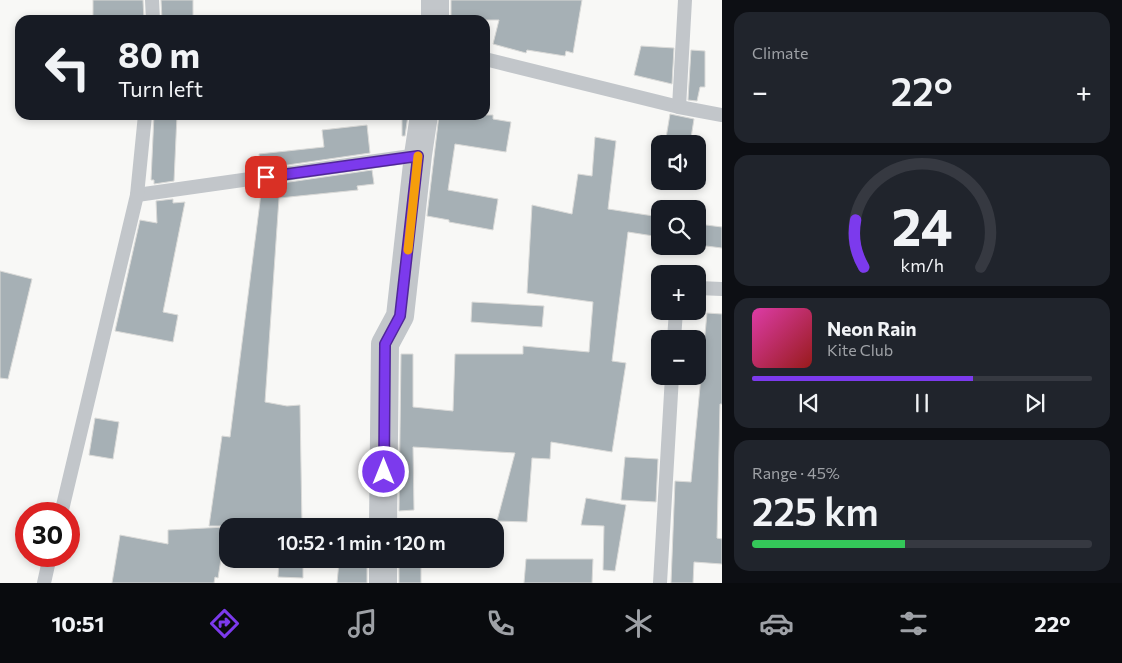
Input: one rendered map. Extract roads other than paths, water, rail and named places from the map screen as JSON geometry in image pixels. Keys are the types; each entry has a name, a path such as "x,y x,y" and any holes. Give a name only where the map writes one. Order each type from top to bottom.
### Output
{"street":[{"path":"435,15 436,0"},
{"path":"383,518 385,344 400,316 423,120"},
{"path":"383,568 383,583"}],"lane":[{"path":"152,0 153,15"},
{"path":"679,108 685,0"},
{"path":"490,60 679,108 722,115"},
{"path":"64,502 137,196 145,120"},
{"path":"137,196 418,156"},
{"path":"706,288 722,289"},
{"path":"660,583 671,385"},
{"path":"44,583 48,567"}]}
